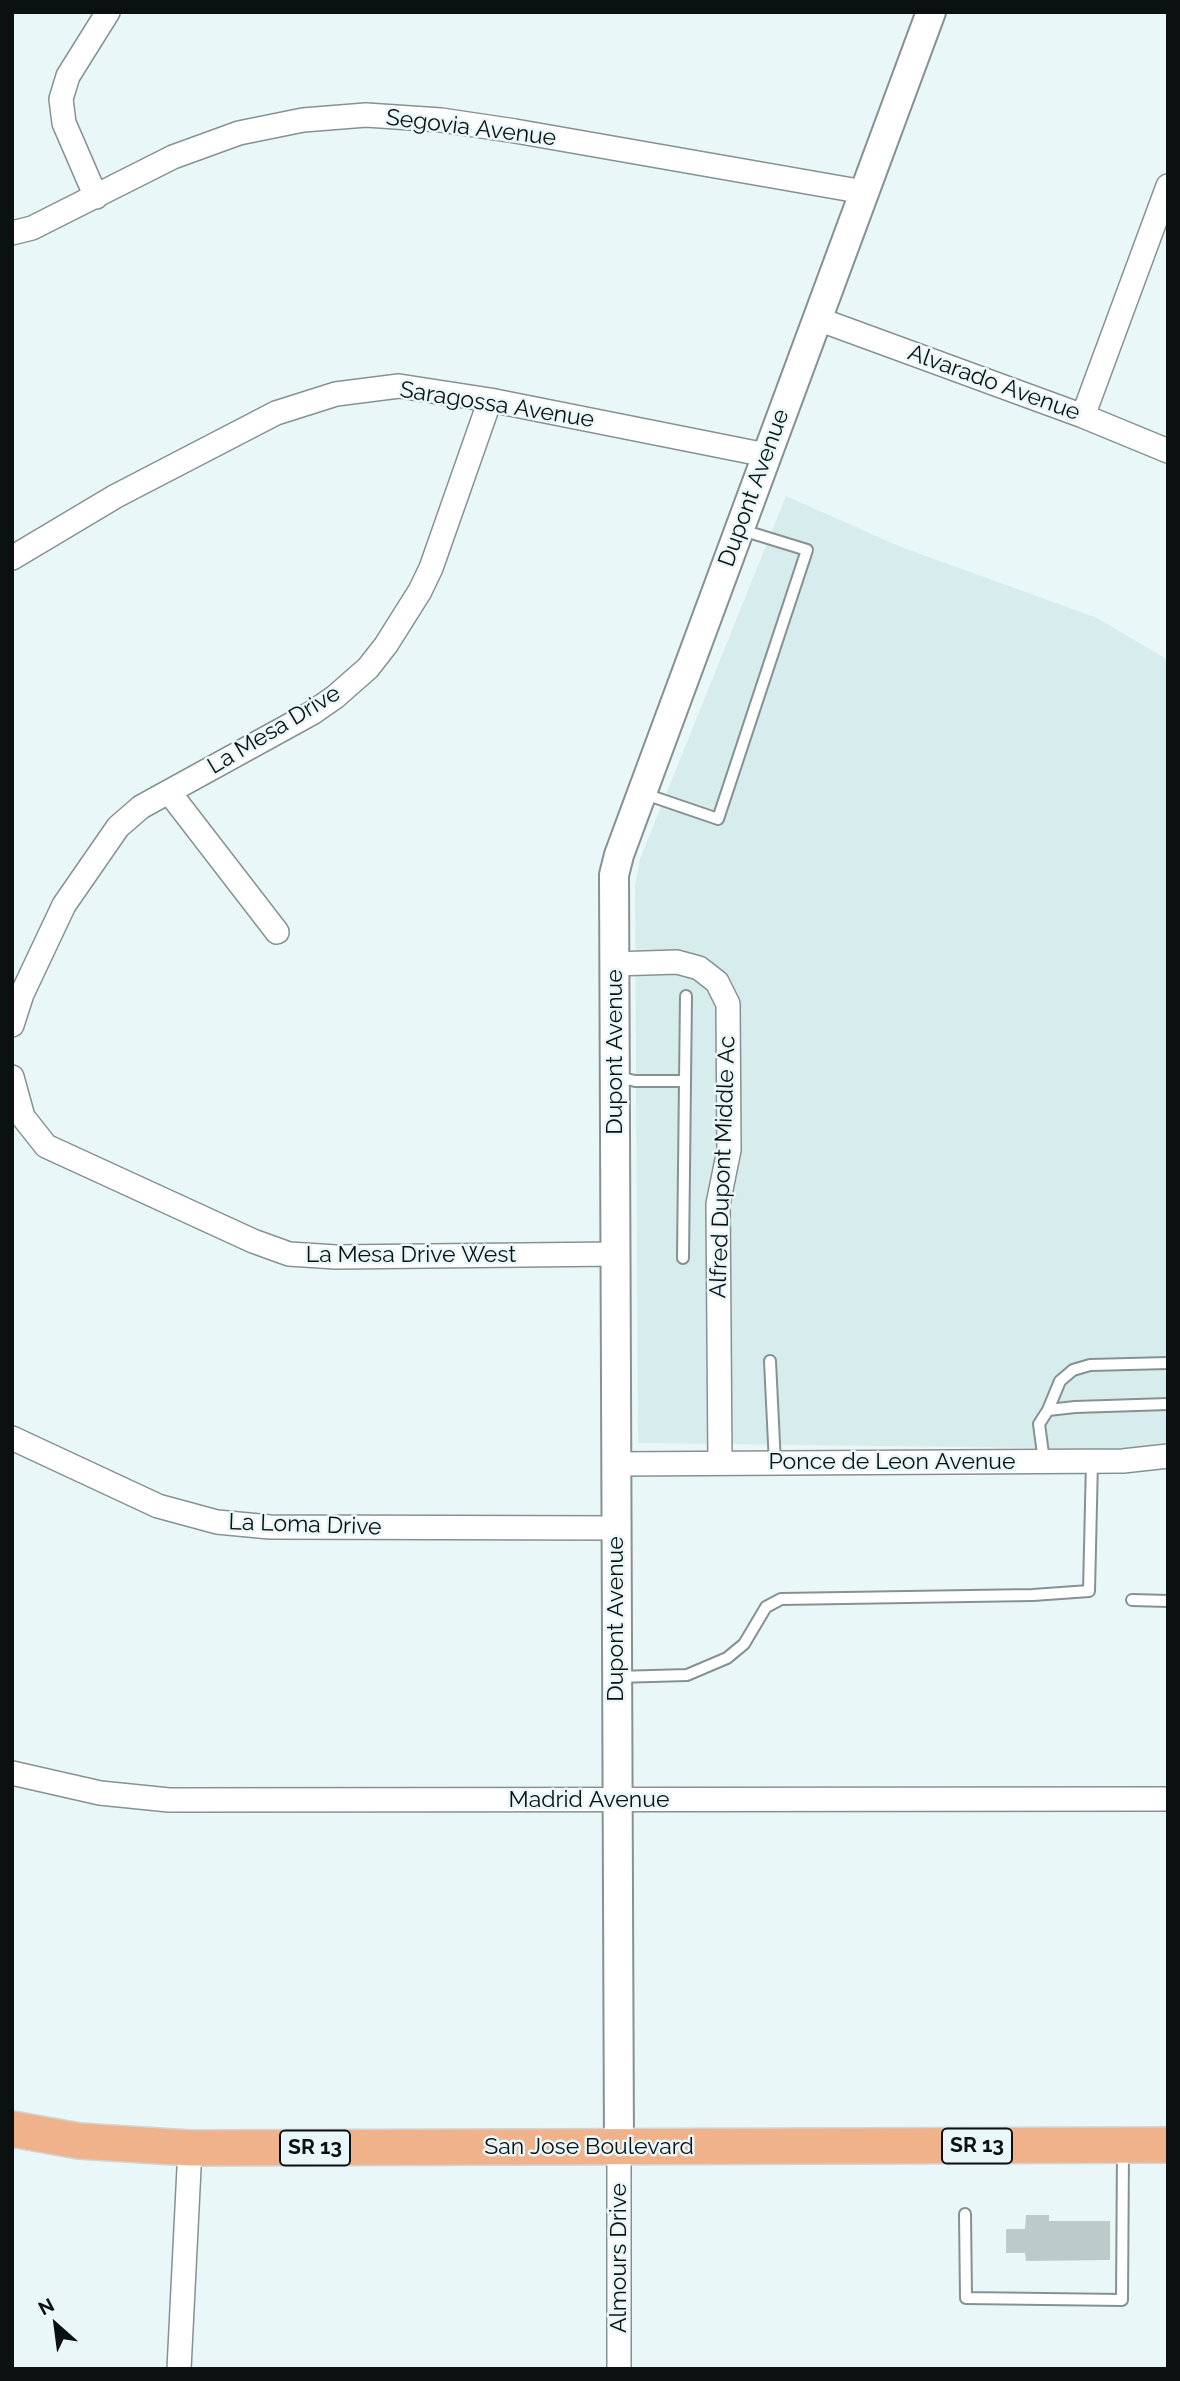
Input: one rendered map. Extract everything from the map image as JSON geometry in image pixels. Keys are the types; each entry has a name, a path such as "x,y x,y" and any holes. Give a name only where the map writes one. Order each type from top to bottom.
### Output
{"main road":[{"name":"San Jose Boulevard","path":"12,2129 79,2141 190,2148 1168,2145"}],"street":[{"path":"96,197 64,123 61,99 68,76 108,12"},
{"name":"Dupont Avenue","path":"619,2147 614,875 766,455 931,12"},
{"name":"Segovia Avenue","path":"12,233 32,228 173,157 239,133 303,120 366,115 441,120 515,131 864,192"},
{"path":"1083,416 1168,186"},
{"name":"Alvarado Avenue","path":"818,319 1083,416 1168,451"},
{"name":"Saragossa Avenue","path":"12,558 116,496 276,413 336,394 399,386 490,400 766,455"},
{"name":"La Mesa Drive","path":"12,1024 22,994 64,905 118,827 141,807 312,713 368,668 386,645 420,591 431,568 490,400"},
{"path":"169,792 276,932"},
{"name":"Alfred Dupont Middle Ac","path":"614,964 677,962 699,968 717,982 728,1004 729,1150 718,1204 720,1463"},
{"name":"La Mesa Drive West","path":"13,1082 23,1117 46,1146 253,1241 289,1254 615,1254"},
{"name":"La Loma Drive","path":"12,1438 158,1506 217,1522 271,1527 616,1528"},
{"name":"Ponce de Leon Avenue","path":"616,1464 1123,1461 1168,1456"},
{"name":"Madrid Avenue","path":"12,1773 100,1793 169,1800 1168,1799"},
{"name":"Almours Drive","path":"619,2147 620,2369"},
{"path":"179,2369 190,2148"}],"lane":[{"path":"642,793 718,818 807,551 739,529"},
{"path":"683,1258 686,996"},
{"path":"615,1077 635,1081 685,1081"},
{"path":"770,1361 775,1464"},
{"path":"1044,1461 1039,1424 1060,1381 1073,1370 1090,1365 1168,1363"},
{"path":"1048,1410 1168,1404"},
{"path":"617,1677 687,1675 727,1658 744,1644 766,1607 781,1599 1033,1595 1089,1591 1092,1461"},
{"path":"1132,1600 1168,1601"},
{"path":"965,2214 966,2298 1122,2300 1123,2145"}],"shaded area":[{"path":"786,496 901,547 1097,618 1168,660 1168,1442 1127,1449 638,1443 635,885 640,859"}],"building":[{"path":"1026,2215 1049,2215 1049,2221 1110,2221 1110,2260 1026,2261 1025,2253 1006,2253 1006,2229 1025,2229"}]}
